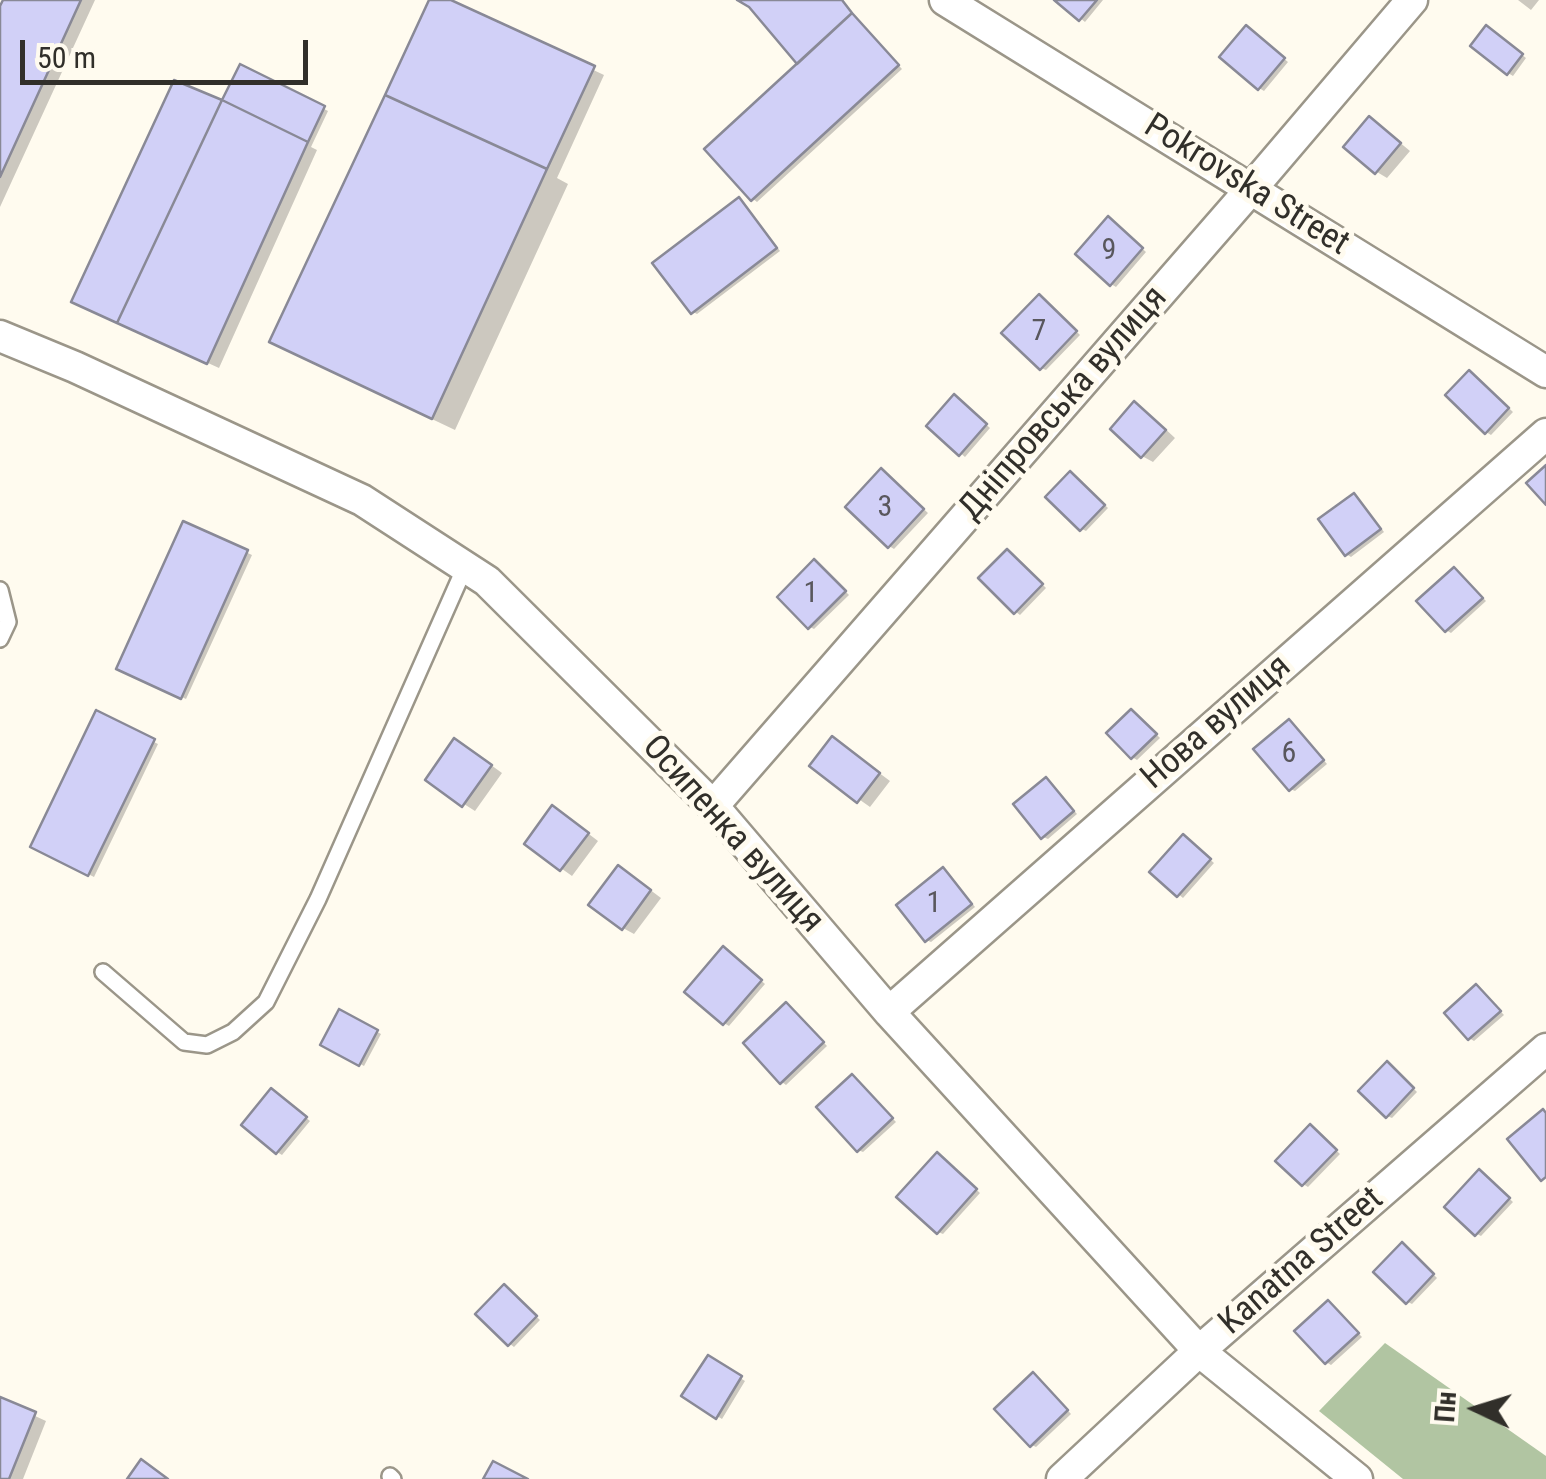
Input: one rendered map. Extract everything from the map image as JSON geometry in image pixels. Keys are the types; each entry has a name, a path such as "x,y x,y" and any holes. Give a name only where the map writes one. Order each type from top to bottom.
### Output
{"street":[{"name":"Pokrovska Street","path":"945,0 1546,372"},
{"name":"Дніпровська вулиця","path":"713,806 1412,0"},
{"name":"Осипенка вулиця","path":"0,336 76,366 362,500 487,582 713,806 889,1012 1199,1352 1357,1479"},
{"name":"Нова вулиця","path":"889,1012 1546,434"},
{"name":"Kanatna Street","path":"1062,1479 1199,1352 1546,1049"}],"lane":[{"path":"103,972 184,1042 207,1046 233,1032 266,1002 318,899 465,567"},
{"path":"0,590 8,622 0,639"}],"green space":[{"path":"1385,1343 1546,1456 1546,1479 1403,1479 1319,1411"}],"building":[{"path":"3,0 81,0 0,177 0,6"},
{"path":"429,0 451,0 595,66 547,169 385,95"},
{"path":"737,0 842,0 852,13 797,64 749,7"},
{"path":"1054,0 1097,0 1079,21"},
{"path":"852,13 899,65 751,201 704,149"},
{"path":"1246,25 1285,58 1258,90 1219,57"},
{"path":"1486,25 1523,54 1507,75 1470,46"},
{"path":"240,64 325,106 308,142 222,100"},
{"path":"174,80 222,100 117,323 71,302"},
{"path":"385,95 547,169 432,419 269,342"},
{"path":"222,100 308,142 207,364 117,323"},
{"path":"1369,116 1401,143 1375,174 1343,147"},
{"path":"739,197 777,248 691,314 652,263"},
{"path":"1108,216 1143,248 1110,286 1075,254"},
{"path":"1039,294 1077,331 1040,370 1001,333"},
{"path":"1469,370 1509,408 1485,434 1445,395"},
{"path":"954,394 987,424 959,456 926,426"},
{"path":"1134,401 1166,430 1141,458 1110,429"},
{"path":"1546,465 1546,505 1526,483"},
{"path":"881,468 924,509 888,548 845,507"},
{"path":"1070,471 1105,505 1080,531 1045,497"},
{"path":"1354,493 1381,529 1345,556 1318,519"},
{"path":"183,521 248,550 181,699 116,669"},
{"path":"1007,549 1043,584 1014,614 978,578"},
{"path":"814,559 846,591 808,629 777,597"},
{"path":"1454,567 1483,598 1445,632 1416,601"},
{"path":"1131,709 1157,734 1131,759 1106,733"},
{"path":"96,710 155,739 88,876 30,847"},
{"path":"1289,719 1324,760 1289,791 1253,749"},
{"path":"832,736 880,773 857,803 809,766"},
{"path":"454,738 492,765 462,807 425,780"},
{"path":"1046,777 1074,811 1041,839 1013,804"},
{"path":"552,805 589,833 560,871 524,844"},
{"path":"1183,834 1211,859 1177,897 1149,872"},
{"path":"618,865 651,890 622,930 588,905"},
{"path":"943,867 972,904 925,942 896,905"},
{"path":"723,946 762,980 723,1025 684,992"},
{"path":"1476,984 1501,1011 1468,1040 1444,1013"},
{"path":"786,1002 824,1042 780,1084 743,1043"},
{"path":"339,1009 378,1030 359,1066 320,1045"},
{"path":"1387,1061 1414,1088 1386,1118 1358,1091"},
{"path":"852,1074 893,1118 857,1152 816,1107"},
{"path":"271,1088 307,1117 276,1154 241,1125"},
{"path":"1543,1109 1546,1177 1541,1181 1507,1139"},
{"path":"1310,1124 1337,1150 1302,1186 1275,1161"},
{"path":"937,1152 977,1189 937,1234 896,1197"},
{"path":"1479,1169 1510,1198 1475,1236 1444,1207"},
{"path":"1402,1242 1434,1274 1406,1304 1373,1272"},
{"path":"504,1284 537,1316 508,1346 475,1314"},
{"path":"1328,1300 1359,1333 1325,1364 1294,1331"},
{"path":"708,1355 742,1376 716,1419 681,1396"},
{"path":"1033,1372 1068,1410 1030,1447 994,1409"},
{"path":"0,1397 36,1412 9,1479 0,1479"},
{"path":"141,1459 168,1479 127,1479"},
{"path":"493,1461 528,1479 483,1479"}]}
